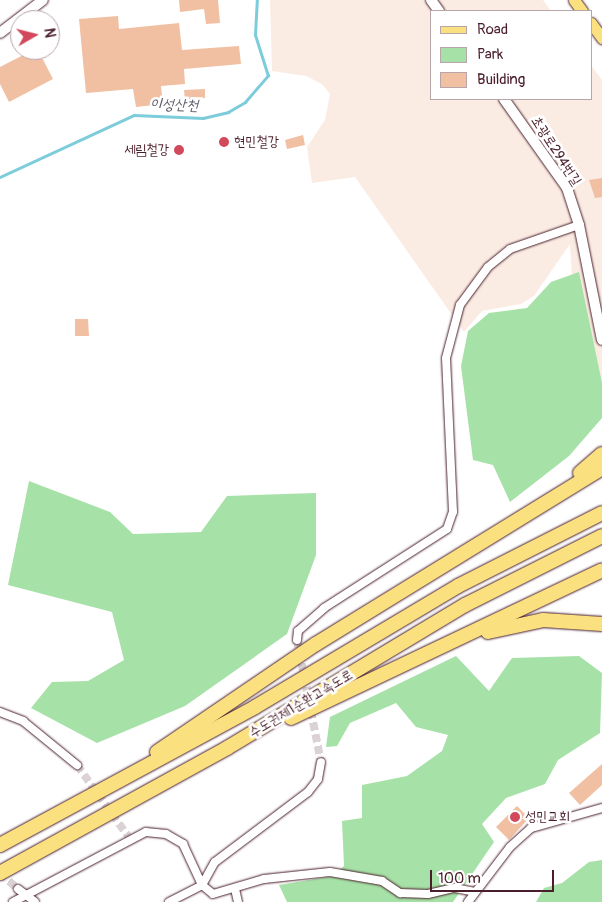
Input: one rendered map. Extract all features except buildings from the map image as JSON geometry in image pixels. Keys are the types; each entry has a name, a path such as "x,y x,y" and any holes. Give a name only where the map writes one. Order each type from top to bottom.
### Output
{"highway":[{"path":"554,495 602,454"},
{"path":"115,784 229,701 554,495 602,468"},
{"name":"수도권제1순환고속도로","path":"0,845 255,707 458,586 602,512"},
{"name":"수도권제1순환고속도로","path":"0,873 227,748 465,605 602,536"},
{"path":"227,748 465,638 602,570"},
{"path":"465,638 543,620 602,624"}],"main road":[{"path":"592,24 602,38"}],"street":[{"path":"0,33 43,0"},
{"name":"초광로294번길","path":"505,100 566,188 578,225 602,340"},
{"path":"297,640 298,631 324,608 448,529 453,512 446,358 460,305 488,267 510,249 578,225"},
{"path":"0,712 23,721 78,765"},
{"path":"169,902 202,885 215,862 314,787 321,762"},
{"path":"468,902 510,847 531,828 602,808"},
{"path":"13,902 146,832 166,834 183,844 202,885 213,894"},
{"path":"208,902 213,894 264,880 330,872 382,881 400,893 428,894 455,888 475,892"},
{"path":"18,889 35,902"},
{"path":"235,889 238,902"}],"shaded area":[{"path":"270,0 543,0 550,10 430,10 430,100 592,100 592,66 602,80 602,402 572,279 570,244 534,296 521,304 482,311 464,332 355,177 312,183 307,147 325,120 330,94 322,84 306,76 272,71"}],"green space":[{"path":"579,272 602,383 602,418 569,456 510,502 493,465 473,460 461,366 468,331 489,313 527,308 551,282"},
{"path":"29,481 110,512 133,534 201,532 227,496 316,493 316,555 287,634 185,706 97,743 31,708 52,682 88,681 124,660 112,612 8,585"},
{"path":"456,656 489,691 512,658 579,656 602,673 600,733 558,760 545,784 506,798 482,824 494,842 453,902 287,902 279,885 333,876 344,866 342,821 362,818 362,785 407,776 442,751 448,735 416,727 396,703 350,723 337,746 326,747 330,717"},
{"path":"602,860 602,902 536,902 544,888 562,883 589,862"}],"waterway":[{"name":"이성산천","path":"0,177 134,115 203,118 228,112 245,102 268,76 255,35 257,0"}],"tunnel":[{"path":"297,640 321,762"},
{"path":"77,765 130,839"},
{"path":"0,873 18,889"}],"place":[{"name":"현민철강","path":"224,142"},
{"name":"세림철강","path":"179,150"},
{"name":"성민교회","path":"515,817"}]}
